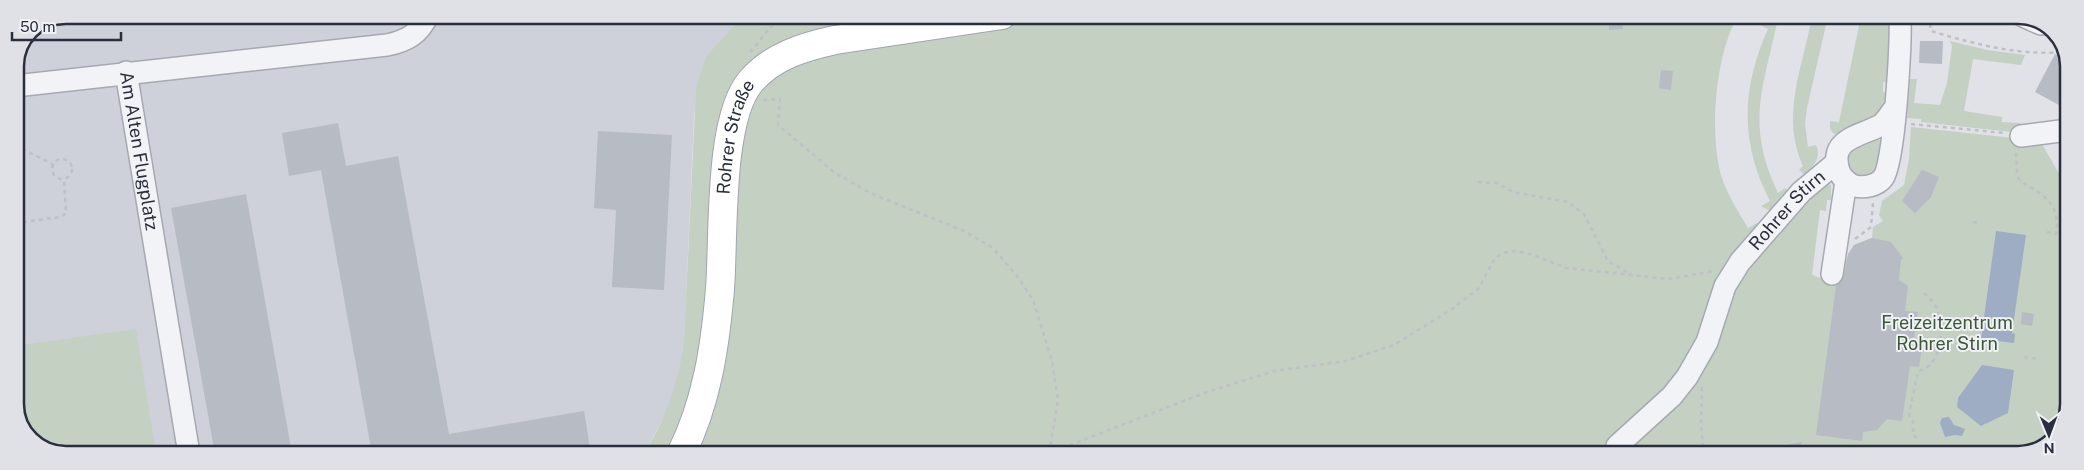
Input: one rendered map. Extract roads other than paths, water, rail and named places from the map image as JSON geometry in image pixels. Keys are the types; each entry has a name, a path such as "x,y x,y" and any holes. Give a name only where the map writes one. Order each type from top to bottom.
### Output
{"main road":[{"name":"Rohrer Straße","path":"685,446 695,425 708,379 714,342 731,125 741,96 754,78 780,57 828,41 946,24"}],"street":[{"name":"Am Alten Flugplatz","path":"188,446 126,72 399,43 410,39 418,32 423,24"},
{"name":"Rohrer Stirn","path":"1900,24 1901,116 1889,164 1882,180 1874,185 1853,186 1846,181 1841,175 1837,162 1841,146 1847,140 1901,116"},
{"path":"24,85 126,72"},
{"path":"2019,136 2060,131"},
{"name":"Rohrer Stirn","path":"1617,446 1672,396 1699,356 1716,319 1725,286 1740,262 1801,192 1837,162"},
{"path":"1832,274 1846,181"}],"water":[{"path":"1996,231 2026,235 2012,333 2015,334 2014,343 1981,339"},
{"path":"1982,365 2014,370 2008,413 1981,426 1957,407 1958,398"},
{"path":"1949,417 1954,425 1965,429 1962,436 1945,437 1940,423 1942,418"}],"park label":[{"name":"Freizeitzentrum Rohrer Stirn","path":"1947,333"}]}
